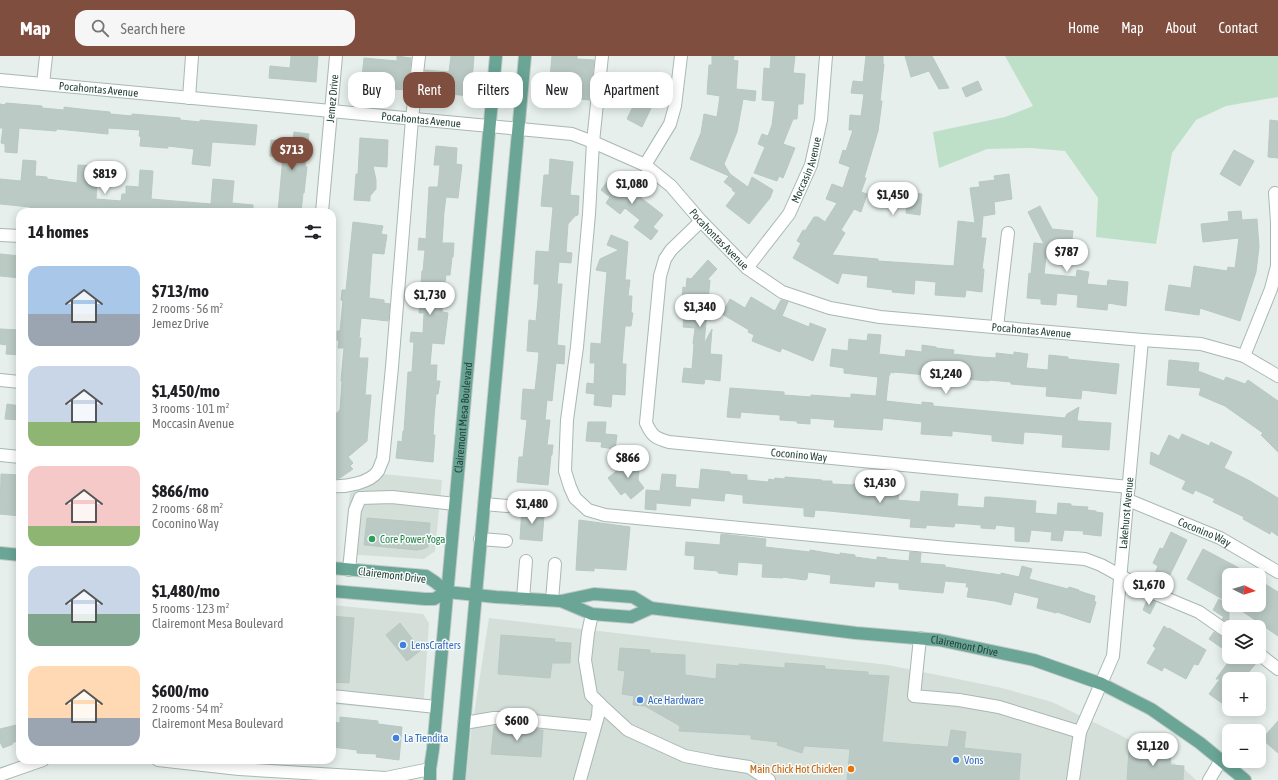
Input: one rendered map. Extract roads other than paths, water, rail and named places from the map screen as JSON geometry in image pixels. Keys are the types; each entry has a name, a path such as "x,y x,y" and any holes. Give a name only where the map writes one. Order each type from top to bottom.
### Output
{"main road":[{"name":"Clairemont Mesa Boulevard","path":"430,774 496,56"},
{"path":"459,780 525,56"},
{"path":"0,553 16,555"},
{"name":"Clairemont Drive","path":"336,568 426,576 447,592 476,595 556,601 594,594 633,597 651,608 856,633 939,640 1034,660 1102,684 1151,710 1200,743 1245,780"},
{"name":"Clairemont Drive","path":"336,591 426,600 434,599 447,592"},
{"name":"Clairemont Drive","path":"556,601 592,614 631,617 651,608"}],"street":[{"path":"43,84 46,56"},
{"path":"189,98 192,56"},
{"name":"Jemez Drive","path":"322,208 336,56"},
{"path":"336,486 369,480 378,471 383,459 412,119 419,56"},
{"path":"602,56 593,142 589,214 577,347 567,420 565,471 575,498 588,510 604,515 939,547 1085,559 1101,565 1156,594 1199,612 1222,628"},
{"path":"645,165 670,124 675,106 681,56"},
{"name":"Moccasin Avenue","path":"747,268 789,214 810,165 821,120 826,56"},
{"name":"Pocahontas Avenue","path":"0,80 572,134 645,165 671,186 701,221 747,268 782,292 830,308 880,317 1201,344 1244,356 1278,376"},
{"path":"1244,356 1271,290 1277,266 1277,222 1275,193"},
{"name":"Coconino Way","path":"701,221 670,250 665,259 660,276 646,422 650,434 658,439 669,442 1129,494 1220,538 1278,572"},
{"path":"997,327 1008,233"},
{"path":"0,235 16,236"},
{"name":"Lakehurst Avenue","path":"1073,780 1080,732 1113,656 1142,340"},
{"path":"0,380 16,382"},
{"path":"0,455 16,457"},
{"path":"349,570 355,510 360,498 392,497 455,504"},
{"path":"484,504 507,506"},
{"path":"480,539 506,541"},
{"path":"523,599 526,561"},
{"path":"555,564 556,601"},
{"path":"592,614 585,660 591,695 599,703 628,730 685,756 749,767 769,780"},
{"path":"920,638 914,696 959,700 999,707 1080,732"},
{"path":"1266,660 1278,669"},
{"path":"336,696 436,707"},
{"path":"580,780 598,716 599,703"},
{"path":"464,723 502,718 594,727"},
{"path":"1209,780 1221,760"},
{"path":"0,774 31,764"},
{"path":"181,764 239,774 387,779 430,774"}],"place":[{"name":"Core Power Yoga","path":"372,539"},
{"name":"LensCrafters","path":"403,645"},
{"name":"Ace Hardware","path":"640,700"},
{"name":"La Tiendita","path":"396,738"},
{"name":"Vons","path":"956,760"},
{"name":"Main Chick Hot Chicken","path":"851,769"}]}
